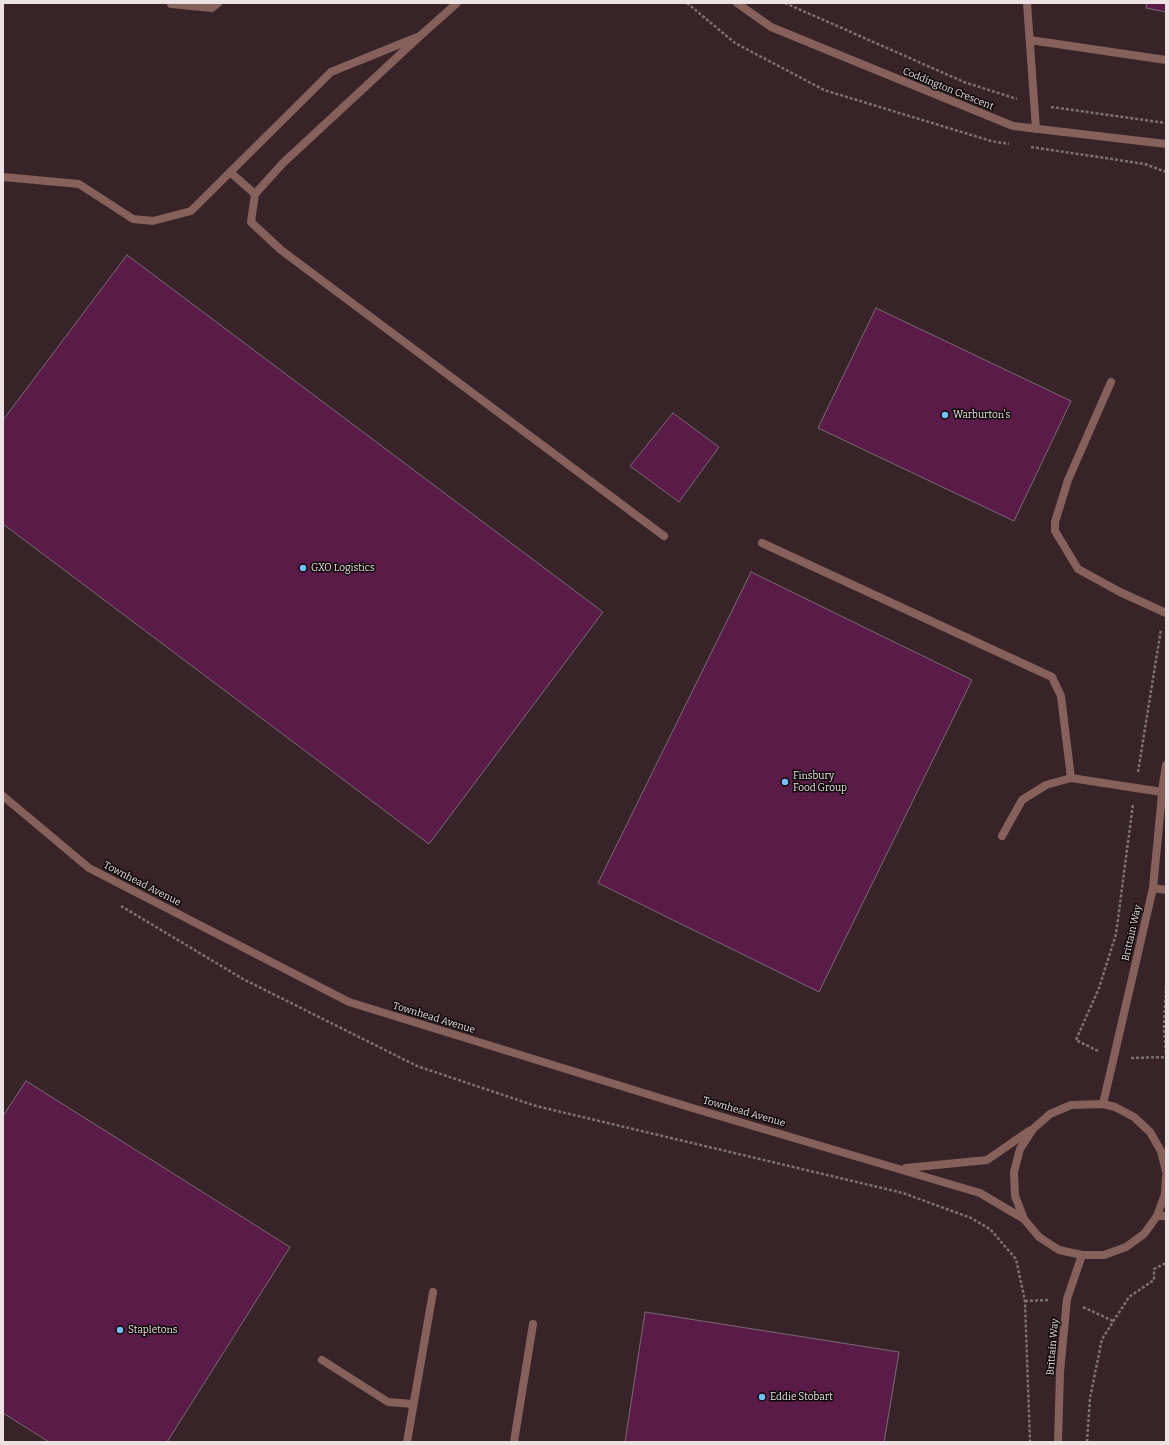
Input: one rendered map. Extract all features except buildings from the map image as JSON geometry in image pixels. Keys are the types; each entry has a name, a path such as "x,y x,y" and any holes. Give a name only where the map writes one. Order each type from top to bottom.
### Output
{"street":[{"path":"171,4 212,8 218,3"},
{"path":"457,3 283,164 255,194 251,222 281,250 664,536"},
{"name":"Coddington Crescent","path":"737,3 771,27 1013,126 1166,144"},
{"path":"1028,3 1036,129"},
{"path":"3,177 79,184 134,219 153,221 191,210 331,72 420,36"},
{"path":"1030,40 1166,60"},
{"path":"230,172 255,194"},
{"path":"1111,382 1068,480 1055,522 1055,531 1078,569 1120,592 1165,613"},
{"path":"762,543 1052,677 1060,696 1071,778"},
{"name":"Brittain Way","path":"1104,1104 1153,888 1166,765"},
{"path":"1002,836 1022,800 1046,785 1071,778 1162,792"},
{"name":"Townhead Avenue","path":"3,796 89,868 349,1002 682,1104 980,1192 1024,1219"},
{"path":"1153,888 1166,890"},
{"path":"1166,1171 1161,1151 1150,1132 1134,1117 1115,1107 1104,1104 1071,1105 1050,1114 1032,1129 1020,1149 1014,1172 1015,1196 1024,1219 1039,1237 1059,1250 1082,1255 1104,1255 1126,1247 1144,1234 1157,1216 1165,1194 1166,1177"},
{"name":"Townhead Avenue","path":"901,1169 987,1160 1032,1129"},
{"path":"1157,1216 1166,1216"},
{"name":"Brittain Way","path":"1058,1442 1060,1372 1068,1299 1082,1255"},
{"path":"407,1442 433,1292"},
{"path":"514,1442 533,1324"},
{"path":"322,1360 388,1402 413,1404"}],"path":[{"path":"687,3 735,43 824,90 991,141 1014,145"},
{"path":"785,3 964,82 1034,105 1166,122"},
{"path":"1029,147 1145,164 1166,172"},
{"path":"1165,613 1135,788 1116,934 1099,988 1076,1040 1114,1059 1166,1056 1164,1027 1166,985"},
{"path":"990,1229 1016,1259 1025,1301 1030,1442"},
{"path":"1087,1442 1090,1398 1102,1339 1129,1297 1154,1280 1154,1269 1166,1263"}],"shaded area":[{"path":"3,3 1166,3 1166,1442 3,1442"}],"place":[{"name":"Warburton's","path":"945,415"},
{"name":"GXO Logistics","path":"303,568"},
{"name":"Finsbury Food Group","path":"785,782"},
{"name":"Stapletons","path":"120,1330"},
{"name":"Eddie Stobart","path":"762,1397"}]}
